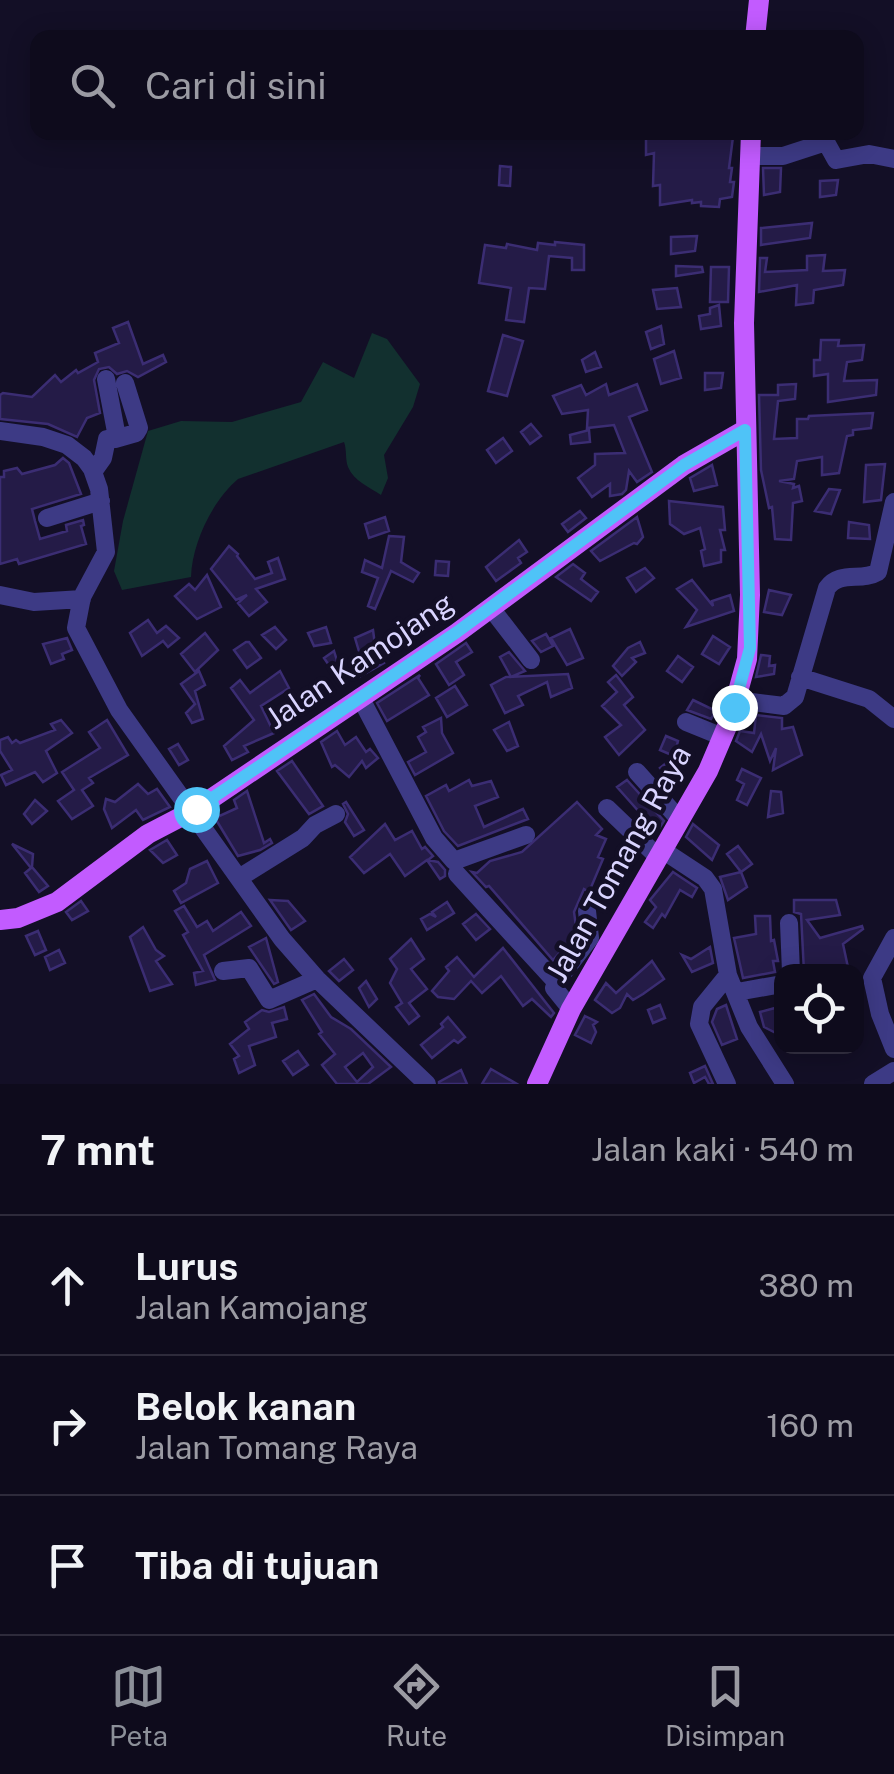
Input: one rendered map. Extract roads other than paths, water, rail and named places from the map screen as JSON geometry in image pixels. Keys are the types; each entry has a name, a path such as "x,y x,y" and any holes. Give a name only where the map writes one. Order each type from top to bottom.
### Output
{"main road":[{"path":"757,30 759,0"},
{"name":"Jalan Tomang Raya","path":"538,1084 572,1008 708,771 736,700 750,648 744,323 751,140"},
{"name":"Jalan Kamojang","path":"0,920 18,918 57,902 148,834 191,812 491,608 684,465 745,430"}],"street":[{"path":"750,156 783,156 826,142 836,160 868,154 894,159"},
{"path":"106,380 115,439"},
{"path":"93,472 104,458 107,439 136,434 139,428 125,383"},
{"path":"0,431 43,436 67,445 84,458 93,472 100,501 106,552 82,599 76,622 83,644 125,720 282,939 316,979 428,1084"},
{"path":"47,518 100,501"},
{"path":"736,700 784,706 796,694 830,584 839,578 870,577 880,569 894,502"},
{"path":"0,595 34,602 82,599"},
{"path":"491,608 531,660"},
{"path":"800,677 870,699 894,720"},
{"path":"360,698 434,838 454,861 526,834"},
{"path":"686,722 723,737"},
{"path":"637,772 679,820"},
{"path":"607,808 659,852 704,878 713,889 733,984 749,1028 784,1084"},
{"path":"239,878 336,814"},
{"path":"457,874 555,983 572,1008"},
{"path":"555,983 590,938 587,911"},
{"path":"790,924 791,964"},
{"path":"894,938 872,978 880,1014 894,1049"},
{"path":"223,971 249,968 269,1000 316,979"},
{"path":"728,1084 699,1024 702,1007 733,984 774,984"},
{"path":"873,1084 894,1071"}]}
